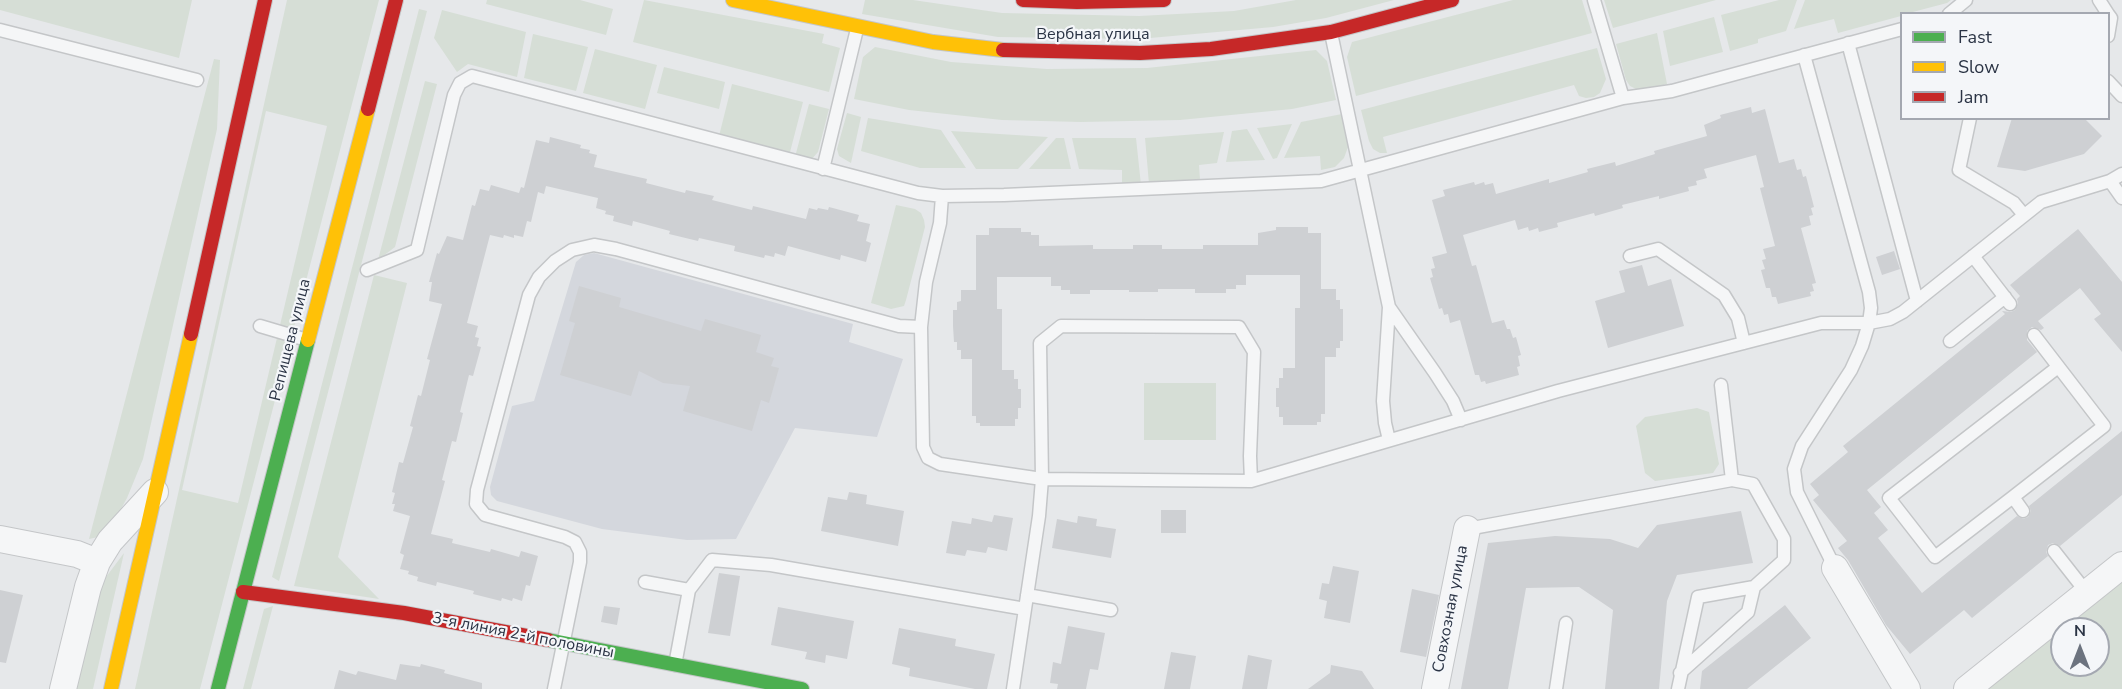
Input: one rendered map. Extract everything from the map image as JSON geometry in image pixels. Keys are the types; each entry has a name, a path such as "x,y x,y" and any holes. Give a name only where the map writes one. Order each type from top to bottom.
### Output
{"main road":[{"path":"111,689 265,0"},
{"name":"Репищева улица","path":"218,689 396,0"},
{"name":"Вербная улица","path":"733,0 933,42 997,50 1076,54 1140,54 1211,49 1331,32 1452,0"},
{"name":"Вербная улица","path":"1023,0 1087,2 1164,0"},
{"name":"3-я линия 2-й половины","path":"243,592 404,614 675,665 729,682 802,689"}],"street":[{"path":"63,689 88,587 97,562 110,541 155,492"},
{"name":"Совхозная улица","path":"1435,689 1467,529"},
{"path":"0,539 76,554 97,562"},
{"path":"1967,689 2122,565"},
{"path":"1835,568 1907,689"}],"lane":[{"path":"1594,0 1623,98"},
{"path":"1951,12 1966,0"},
{"path":"823,170 857,27"},
{"path":"0,30 197,80"},
{"path":"367,270 417,250 454,95 460,83 472,76 823,170 918,194 942,196 1292,184 1321,181 1623,98 1672,91 1900,30"},
{"path":"1331,32 1389,307 1383,401 1389,440"},
{"path":"1848,43 1917,301"},
{"path":"1804,55 1869,292 1871,308 1862,346 1851,370 1802,446 1794,469 1797,492 1835,568"},
{"path":"2110,82 2122,96"},
{"path":"1971,120 1959,170 2014,203 2024,215"},
{"path":"942,196 940,223 926,282 921,327 923,447 928,458 940,464 1042,479 1251,481 1558,391 1821,323 1869,323 1897,315 2041,202 2110,182 2122,174"},
{"path":"2110,182 2122,198"},
{"path":"554,689 580,562 580,552 575,542 565,537 485,515 476,504 477,490 529,295 539,277 555,261 572,250 594,245 899,326 921,327"},
{"path":"1630,256 1658,249 1724,295 1738,318 1744,343"},
{"path":"1950,341 2008,301 1973,256"},
{"path":"1389,307 1453,401 1461,420"},
{"path":"260,326 308,340"},
{"path":"1013,689 1039,516 1042,479 1040,343 1061,326 1239,327 1254,352 1251,481"},
{"path":"2034,335 2104,426 1935,557 1889,498 2058,367"},
{"path":"1721,385 1732,480"},
{"path":"1467,529 1732,480 1753,484 1784,538 1784,560 1754,587 1698,597 1678,689"},
{"path":"2013,497 2023,511"},
{"path":"2054,551 2087,593"},
{"path":"675,665 689,590 712,560 771,565 1025,609"},
{"path":"645,582 689,590"},
{"path":"1680,673 1748,612 1754,587"},
{"path":"1027,595 1111,610"},
{"path":"1556,689 1566,623"}],"shaded area":[{"path":"0,0 192,0 179,58 0,10"},
{"path":"287,0 379,0 200,689 135,689","holes":["266,111 327,126 238,503 182,490"]},
{"path":"487,0 580,0 613,9 606,35 486,4"},
{"path":"644,0 824,34 822,43 840,48 829,92 633,42"},
{"path":"865,0 913,0 1002,13 1139,16 1234,11 1296,0 1394,0 1326,18 1273,27 1139,39 998,37 862,14"},
{"path":"1513,0 1582,0 1592,33 1356,96 1347,57 1352,42"},
{"path":"1604,0 1716,0 1613,28"},
{"path":"1779,0 1797,0 1786,31 1758,39 1758,43 1730,51 1721,15"},
{"path":"1805,0 1951,0 1913,12 1900,12 1900,16 1838,33 1834,19 1794,29"},
{"path":"419,9 427,11 279,581 272,577"},
{"path":"442,10 526,32 517,77 468,64 457,72 434,38"},
{"path":"1714,17 1723,52 1670,66 1663,31"},
{"path":"1657,33 1667,84 1644,90 1636,89 1626,80 1616,44"},
{"path":"533,34 588,47 576,91 524,78"},
{"path":"875,47 951,62 1047,69 1147,68 1316,50 1327,61 1336,100 1292,109 1180,120 1081,122 1002,120 909,110 854,99 863,57"},
{"path":"1597,48 1606,79 1600,93 1594,97 1579,96 1574,85 1383,137 1387,153 1380,153 1373,149 1369,141 1361,110"},
{"path":"595,49 657,65 645,109 583,93"},
{"path":"214,59 220,60 217,129 143,459 127,498 110,529 103,536 89,539"},
{"path":"664,67 725,82 719,109 657,93"},
{"path":"425,81 437,84 395,247 378,260"},
{"path":"732,84 803,102 789,156 719,136"},
{"path":"809,104 829,109 818,152 811,160 795,157"},
{"path":"847,113 861,117 851,163 839,156 837,149"},
{"path":"1342,114 1348,147 1344,158 1335,167 1321,170 1320,156 1284,158 1301,122"},
{"path":"868,118 941,130 966,168 920,168 861,151"},
{"path":"1292,124 1277,158 1273,159 1257,128"},
{"path":"1247,129 1265,160 1226,162 1232,131"},
{"path":"951,131 1048,137 1018,169 976,169"},
{"path":"1224,132 1217,163 1199,165 1200,180 1149,184 1145,138"},
{"path":"1056,138 1064,138 1071,169 1029,169"},
{"path":"1072,138 1136,138 1141,185 1122,185 1122,170 1079,169"},
{"path":"896,205 915,209 921,213 925,227 904,306 891,309 871,303"},
{"path":"594,253 853,324 849,342 903,359 877,437 795,428 736,539 687,540 602,529 497,501 491,495 490,487 512,406 534,401 576,262 584,255"},
{"path":"374,275 407,283 338,557 379,599 294,586"},
{"path":"1144,383 1216,383 1216,440 1144,440"},
{"path":"1697,408 1709,412 1719,464 1713,473 1655,481 1645,473 1636,426 1645,417"},
{"path":"124,553 93,689 75,689 97,598 106,577"},
{"path":"2122,558 2122,689 1960,689"},
{"path":"273,606 251,689 243,689 264,609"}],"building":[{"path":"1751,107 1752,113 1765,109 1779,163 1794,159 1797,170 1801,169 1803,177 1806,176 1814,207 1811,208 1813,215 1809,216 1811,225 1801,228 1816,283 1812,284 1814,291 1810,292 1811,296 1778,304 1776,297 1772,297 1770,288 1766,288 1761,270 1765,269 1762,260 1766,259 1763,249 1775,246 1760,188 1764,187 1756,155 1704,169 1707,178 1696,181 1697,185 1688,187 1689,191 1622,205 1623,208 1595,216 1594,213 1557,223 1558,227 1539,232 1538,228 1529,231 1528,227 1518,230 1515,220 1463,235 1472,266 1476,265 1492,323 1504,320 1513,338 1516,337 1521,355 1518,356 1519,375 1486,384 1485,381 1481,382 1479,375 1475,375 1460,320 1450,323 1448,314 1444,315 1442,308 1439,309 1430,278 1433,277 1431,269 1435,268 1432,257 1447,253 1432,200 1445,196 1443,190 1474,182 1475,185 1484,182 1485,185 1493,183 1496,194 1549,179 1549,183 1588,172 1587,169 1615,162 1616,166 1655,154 1654,151 1707,136 1704,125 1721,118 1720,115"},
{"path":"2011,120 2086,120 2102,136 2084,154 2025,171 1997,167"},
{"path":"550,137 581,145 580,148 590,150 589,153 597,155 594,167 647,179 646,183 685,193 686,190 714,196 712,200 752,210 753,206 806,219 809,208 828,210 829,207 859,215 857,221 870,224 866,241 871,243 866,262 841,255 840,260 788,246 785,256 775,253 774,257 765,255 764,258 734,251 735,246 669,234 670,231 633,221 632,226 613,221 614,216 605,214 606,211 596,208 598,198 546,186 544,194 538,192 531,222 527,221 523,237 514,235 514,238 504,235 503,238 490,235 467,323 478,326 475,337 479,338 477,346 481,347 473,376 469,375 460,412 463,413 456,442 452,441 442,480 445,481 431,534 453,539 452,543 490,552 491,549 519,557 521,551 538,556 530,586 526,585 522,601 502,598 501,601 473,594 474,591 437,582 436,586 417,581 418,577 408,574 409,571 400,569 404,555 400,553 410,516 393,511 395,493 392,492 399,462 403,463 413,427 410,426 418,395 421,396 430,360 427,359 442,304 429,301 432,282 429,282 437,253 439,254 447,236 463,240 472,205 475,206 480,189 489,191 491,185 519,193 521,187 524,188 536,140 549,143"},
{"path":"1276,227 1308,227 1308,233 1321,233 1321,289 1336,289 1336,300 1340,300 1340,309 1343,309 1343,341 1340,341 1340,348 1336,348 1336,357 1325,357 1325,414 1321,414 1321,422 1317,422 1317,425 1283,425 1283,417 1279,417 1279,407 1276,407 1276,388 1279,388 1279,378 1283,378 1283,368 1295,368 1295,308 1300,308 1300,275 1246,275 1246,285 1236,285 1236,289 1226,289 1226,293 1195,293 1195,289 1158,289 1158,292 1090,290 1090,294 1070,294 1070,290 1061,290 1061,286 1051,286 1051,277 997,277 997,309 1002,309 1002,370 1014,370 1014,379 1018,379 1018,389 1021,389 1021,408 1018,408 1018,419 1015,419 1015,426 980,426 980,423 976,423 976,416 972,416 972,359 961,359 961,350 957,350 957,342 954,342 953,310 957,310 957,302 961,301 961,290 976,290 976,235 989,235 989,228 1021,228 1021,232 1039,235 1039,246 1093,245 1093,249 1133,249 1133,245 1162,245 1162,249 1203,249 1203,245 1258,245 1258,233 1276,230"},
{"path":"2078,229 2122,282 2122,352 2094,319 2101,314 2080,288 2038,321 2044,328 2041,330 2032,327 2027,331 2027,340 2037,352 1867,490 1881,507 1874,513 1888,530 1878,538 1922,593 2017,516 2023,519 2028,517 2031,511 2029,506 2122,431 2122,495 2060,546 2053,543 2048,545 2046,552 2048,556 1972,618 1964,610 1910,654 1886,625 1848,560 1838,548 1847,541 1813,500 1819,495 1810,484 1848,452 1843,446 2005,314 2002,311 2015,310 2017,299 2020,296 2010,285"},
{"path":"1894,251 1900,269 1882,275 1876,257"},
{"path":"1642,265 1648,286 1671,279 1684,326 1608,348 1595,301 1625,292 1619,271"},
{"path":"579,286 621,298 619,307 701,331 705,319 761,335 756,352 774,358 771,366 779,368 769,403 761,400 752,431 683,411 690,386 663,383 639,371 631,396 560,375 575,323 569,321"},
{"path":"849,492 867,495 866,504 904,511 898,546 821,531 828,497 847,500"},
{"path":"1161,510 1186,510 1186,533 1161,533"},
{"path":"1741,511 1753,563 1677,575 1667,601 1659,689 1605,689 1613,610 1579,587 1526,588 1508,689 1461,689 1488,543 1555,536 1610,539 1638,548 1657,525"},
{"path":"994,515 1013,518 1007,551 988,547 986,553 967,550 965,556 946,553 952,521 971,524 972,518 992,522"},
{"path":"1078,516 1097,519 1096,526 1116,529 1111,558 1052,548 1057,519 1077,523"},
{"path":"1333,566 1359,571 1350,623 1324,618 1327,601 1319,599 1322,583 1329,584"},
{"path":"719,573 740,576 730,636 708,633"},
{"path":"1412,589 1439,595 1426,657 1400,652"},
{"path":"0,590 23,595 6,663 0,662"},
{"path":"1785,605 1811,638 1747,689 1700,689 1702,671"},
{"path":"604,606 620,608 617,625 601,622"},
{"path":"778,607 854,621 847,659 826,655 825,663 805,659 807,652 771,645"},
{"path":"1068,626 1105,633 1098,670 1090,669 1086,689 1057,689 1058,684 1050,683 1053,662 1061,664"},
{"path":"899,628 956,639 955,646 995,654 987,689 975,689 909,676 910,668 892,664"},
{"path":"1171,652 1196,656 1190,689 1164,689"},
{"path":"1248,655 1272,660 1267,689 1242,689"},
{"path":"400,664 420,667 421,664 445,670 444,673 482,683 482,689 334,689 339,670 356,675 358,671 396,680"},
{"path":"1331,665 1362,671 1374,689 1308,689 1330,673"}],"traffic: fast":[{"path":"218,689 308,340"},
{"path":"548,640 802,689"}],"traffic: slow":[{"path":"733,0 933,42 1003,50"},
{"path":"308,340 368,109"},
{"path":"111,689 191,334"}],"traffic: jam":[{"path":"191,334 265,0"},
{"path":"368,109 396,0"},
{"path":"1023,0 1077,2 1164,0"},
{"path":"1003,50 1140,53 1211,49 1331,32 1452,0"},
{"path":"243,592 404,613 548,640"}]}
